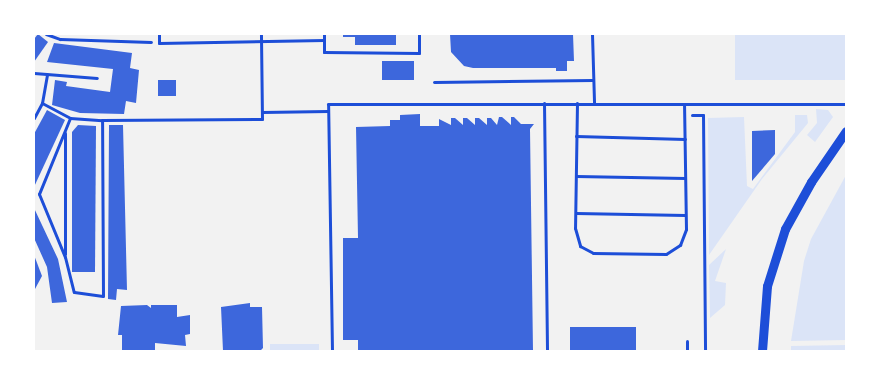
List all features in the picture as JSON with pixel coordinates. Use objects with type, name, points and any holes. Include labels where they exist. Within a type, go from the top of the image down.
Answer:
[{"type":"street","points":[[762,351],[767,286],[785,229],[811,182],[846,131]]},
{"type":"lane","points":[[159,34],[159,43],[324,40]]},
{"type":"lane","points":[[42,103],[70,118],[102,120],[262,119],[261,34]]},
{"type":"lane","points":[[324,34],[324,52],[419,53],[418,34]]},
{"type":"lane","points":[[592,34],[594,103]]},
{"type":"lane","points":[[34,73],[97,78]]},
{"type":"lane","points":[[34,118],[42,103],[47,74]]},
{"type":"lane","points":[[434,82],[593,80]]},
{"type":"lane","points":[[544,103],[547,351]]},
{"type":"lane","points":[[576,103],[577,239],[580,246],[593,253],[674,251],[684,237],[686,215],[684,104]]},
{"type":"lane","points":[[332,351],[328,104],[846,104]]},
{"type":"lane","points":[[262,112],[328,111]]},
{"type":"lane","points":[[70,118],[39,194],[65,258],[74,292],[103,296],[102,120]]},
{"type":"lane","points":[[65,130],[65,258]]},
{"type":"lane","points":[[576,136],[685,139]]},
{"type":"lane","points":[[576,176],[685,178]]},
{"type":"lane","points":[[576,213],[686,215]]},
{"type":"lane","points":[[687,341],[687,351]]},
{"type":"path","points":[[46,34],[60,39],[159,43]]},
{"type":"shaded area","points":[[735,34],[846,34],[846,80],[735,80]]},
{"type":"shaded area","points":[[816,109],[828,110],[833,117],[815,142],[807,135],[817,123]]},
{"type":"shaded area","points":[[795,115],[807,115],[808,123],[762,179],[709,255],[708,118],[744,117],[747,186],[753,189],[795,132]]},
{"type":"shaded area","points":[[846,175],[846,340],[791,341],[804,261],[811,239]]},
{"type":"shaded area","points":[[726,249],[715,281],[726,283],[725,305],[710,318],[709,265]]},
{"type":"shaded area","points":[[270,344],[319,344],[319,351],[270,351]]},
{"type":"shaded area","points":[[846,345],[846,351],[791,351],[791,346]]},
{"type":"building","points":[[38,34],[48,42],[34,62],[34,39]]},
{"type":"building","points":[[343,34],[396,34],[396,45],[355,45],[355,37],[343,37]]},
{"type":"building","points":[[450,34],[573,34],[574,61],[567,61],[567,71],[556,71],[556,68],[473,68],[464,66],[451,52]]},
{"type":"building","points":[[54,43],[132,53],[130,68],[139,70],[136,103],[126,101],[124,114],[80,113],[52,105],[55,80],[67,82],[66,86],[110,92],[113,69],[47,62]]},
{"type":"building","points":[[382,61],[414,61],[414,80],[382,80]]},
{"type":"building","points":[[158,80],[176,80],[176,96],[158,96]]},
{"type":"building","points":[[47,110],[65,120],[34,187],[34,134]]},
{"type":"building","points":[[420,114],[420,126],[439,126],[439,119],[451,125],[451,118],[455,118],[463,125],[463,118],[467,118],[475,125],[475,118],[479,118],[487,125],[487,118],[491,118],[497,125],[499,117],[502,117],[511,125],[511,117],[514,117],[521,124],[534,124],[530,129],[533,351],[358,351],[358,340],[343,340],[343,238],[358,238],[356,127],[390,126],[390,120],[400,120],[400,115]]},
{"type":"building","points":[[78,125],[96,126],[95,272],[72,272],[72,132]]},
{"type":"building","points":[[109,125],[123,125],[127,290],[117,289],[116,300],[108,299]]},
{"type":"building","points":[[775,130],[775,154],[752,181],[752,131]]},
{"type":"building","points":[[34,208],[58,259],[67,302],[52,303],[47,267],[34,238]]},
{"type":"building","points":[[34,255],[42,276],[35,289],[34,289]]},
{"type":"building","points":[[250,303],[250,307],[262,307],[263,348],[260,351],[223,351],[221,307]]},
{"type":"building","points":[[147,305],[151,308],[151,305],[177,305],[177,317],[190,315],[190,334],[185,335],[186,346],[155,343],[155,351],[122,351],[122,335],[118,335],[121,306]]},
{"type":"building","points":[[570,327],[636,327],[636,351],[570,351]]}]
